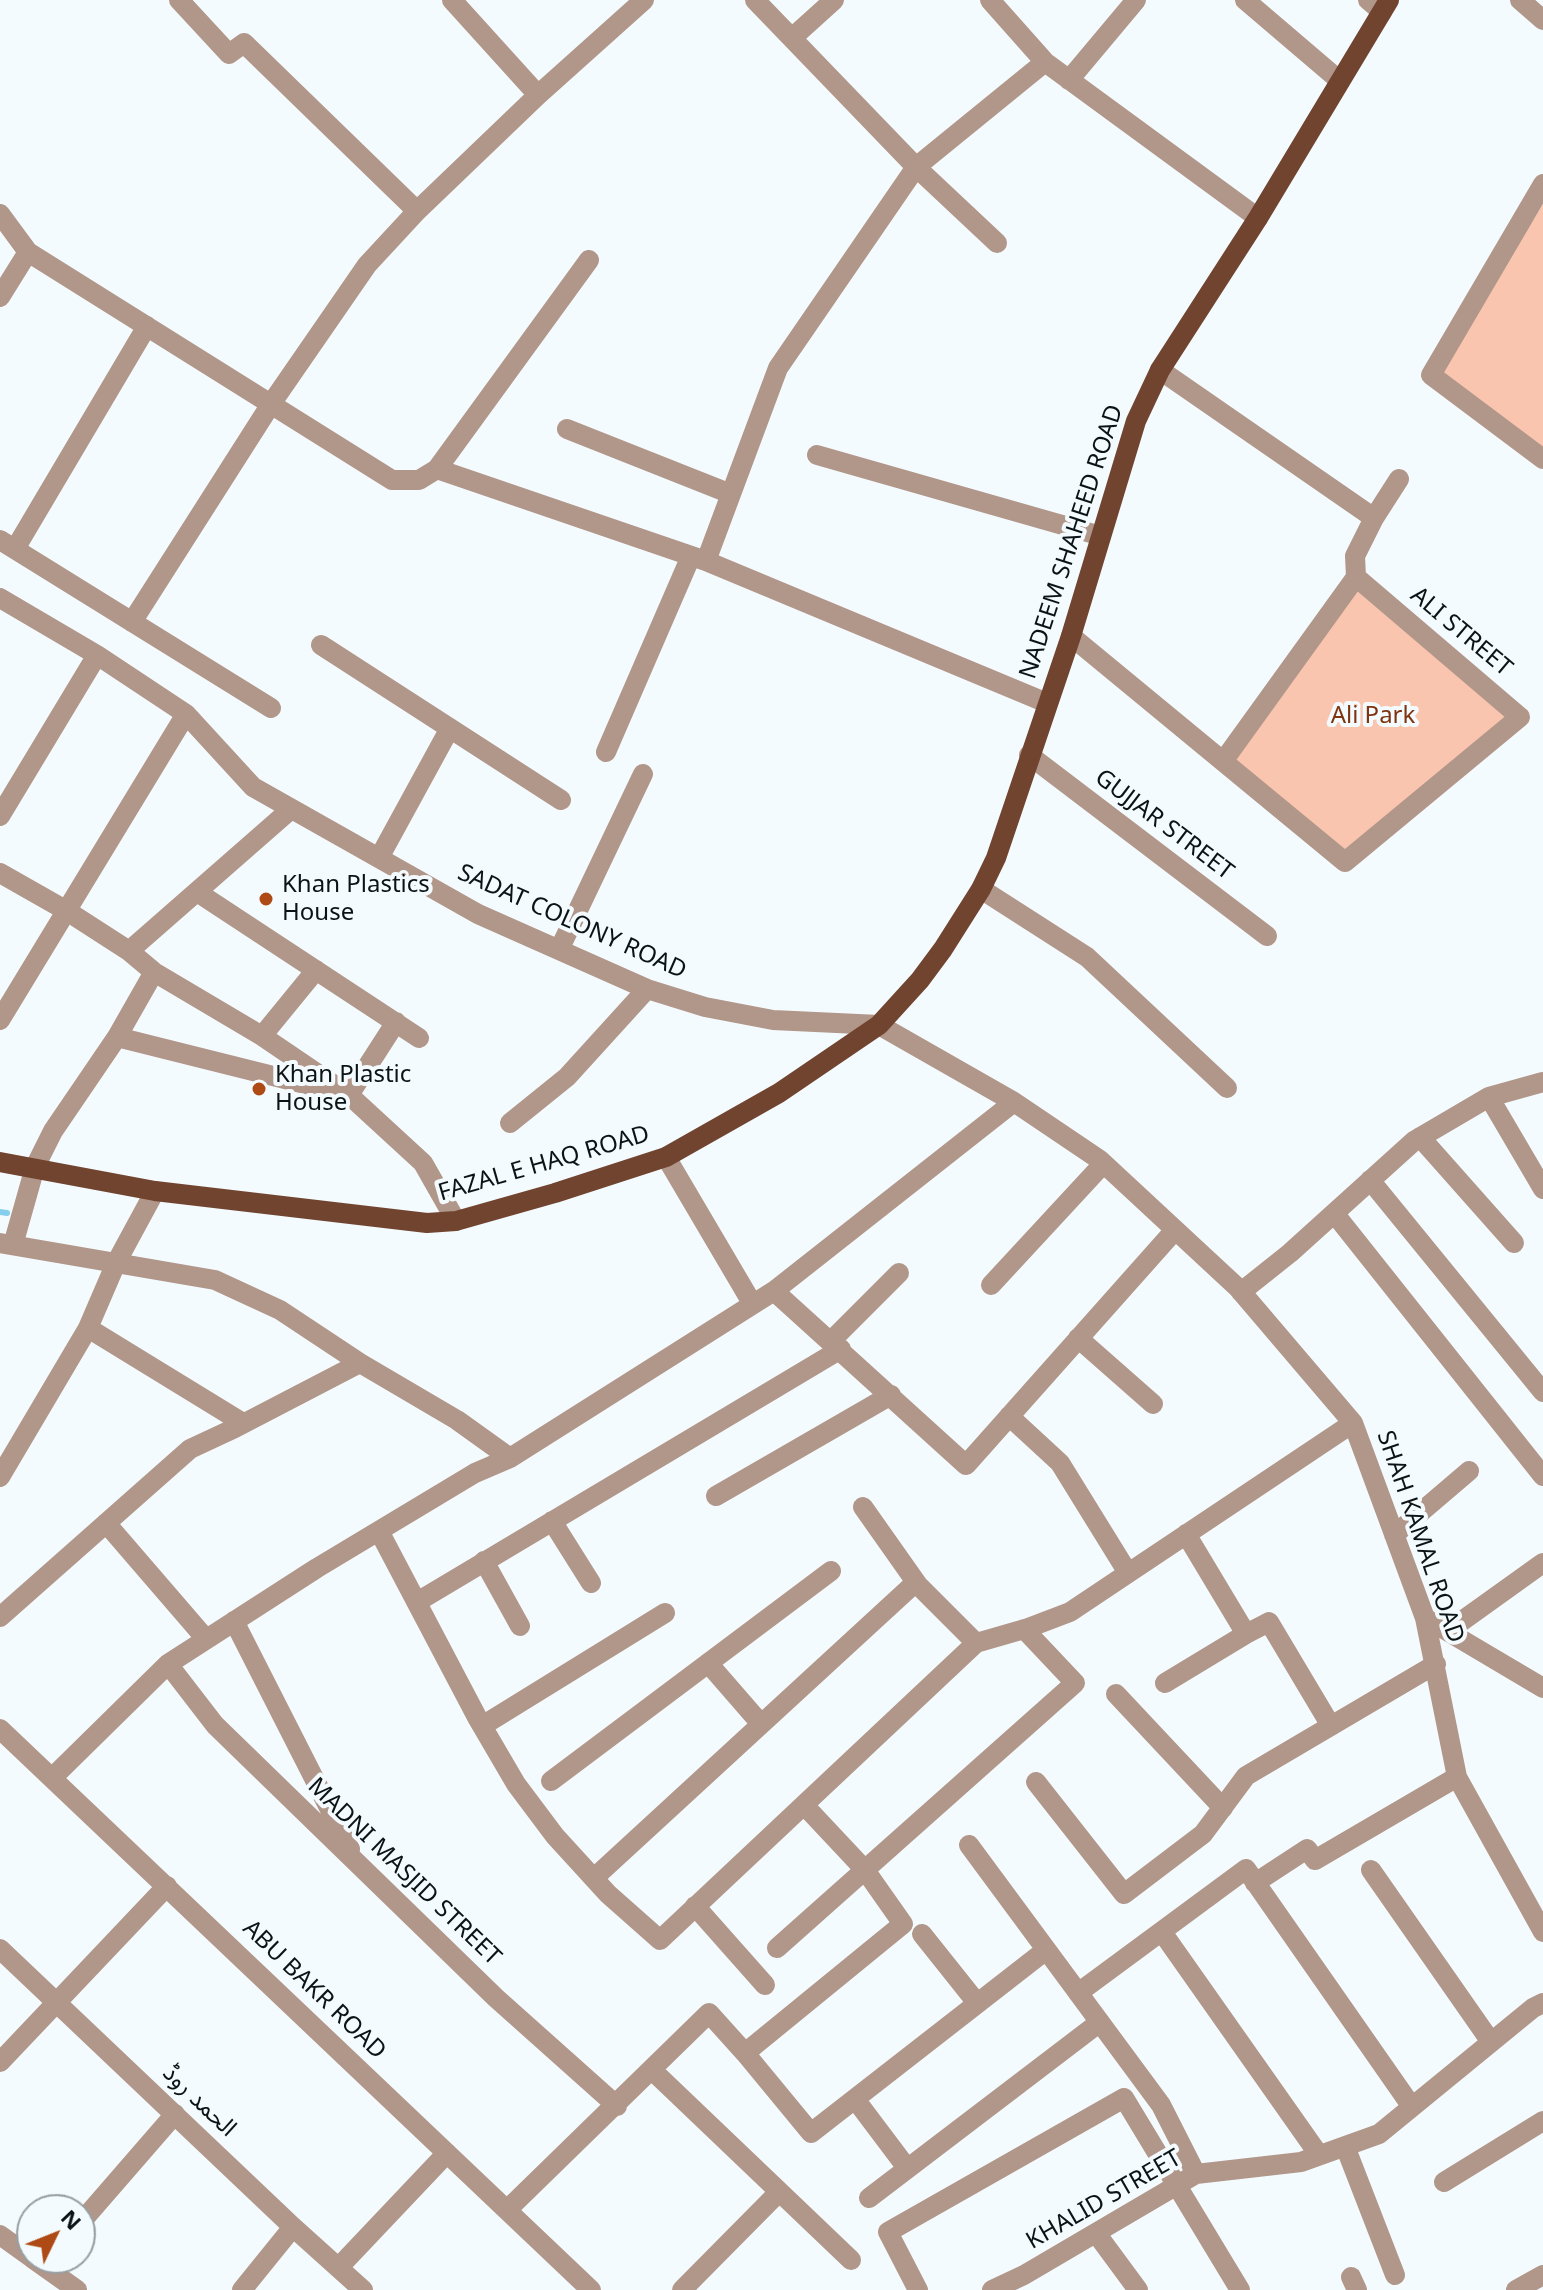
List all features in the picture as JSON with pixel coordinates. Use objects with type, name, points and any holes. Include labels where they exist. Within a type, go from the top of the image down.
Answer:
[{"type":"main road","name":"NADEEM SHAHEED ROAD","points":[[879,1025],[920,980],[981,889],[996,858],[1071,636],[1136,421],[1160,370],[1258,218],[1340,81],[1379,4]]},
{"type":"main road","name":"FAZAL E HAQ ROAD","points":[[0,1162],[155,1191],[427,1223],[456,1221],[666,1157],[779,1093],[879,1025]]},
{"type":"street","points":[[179,0],[229,54],[244,43],[417,211]]},
{"type":"street","points":[[452,0],[538,95]]},
{"type":"street","points":[[132,622],[271,404],[367,265],[417,211],[538,95],[644,0]]},
{"type":"street","points":[[755,0],[916,167],[997,243]]},
{"type":"street","points":[[792,38],[834,0]]},
{"type":"street","points":[[990,0],[1045,62],[1258,218]]},
{"type":"street","points":[[1069,80],[1136,0]]},
{"type":"street","points":[[1245,0],[1340,81]]},
{"type":"street","points":[[1520,0],[1543,20]]},
{"type":"street","points":[[606,752],[731,494],[778,368],[916,167],[1045,62]]},
{"type":"street","points":[[1543,184],[1431,375],[1543,459]]},
{"type":"street","points":[[0,214],[28,252],[392,480],[419,480],[437,469],[589,260]]},
{"type":"street","points":[[0,297],[28,252]]},
{"type":"street","points":[[147,326],[7,545],[271,708]]},
{"type":"street","points":[[1160,370],[1374,518]]},
{"type":"street","points":[[567,429],[731,494]]},
{"type":"street","points":[[817,455],[1101,536]]},
{"type":"street","points":[[437,469],[699,559],[1047,703]]},
{"type":"street","points":[[1224,760],[1356,577],[1355,556],[1399,479]]},
{"type":"street","name":"ALI STREET","points":[[1071,636],[1345,862],[1520,717],[1356,577]]},
{"type":"street","name":"SADAT COLONY ROAD","points":[[0,598],[97,655],[186,714],[253,787],[478,914],[647,989],[705,1007],[773,1020],[879,1025]]},
{"type":"street","points":[[321,645],[561,800]]},
{"type":"street","points":[[0,816],[97,655]]},
{"type":"street","points":[[0,1020],[186,714]]},
{"type":"street","points":[[379,858],[450,728]]},
{"type":"street","name":"GUJJAR STREET","points":[[1029,755],[1267,936]]},
{"type":"street","points":[[559,950],[643,774]]},
{"type":"street","points":[[129,951],[290,810]]},
{"type":"street","points":[[0,873],[67,911],[129,951],[154,972],[262,1036],[349,1095],[423,1163],[456,1221]]},
{"type":"street","points":[[981,889],[1087,957],[1227,1088]]},
{"type":"street","points":[[197,892],[419,1038]]},
{"type":"street","points":[[262,1036],[316,970]]},
{"type":"street","points":[[154,972],[117,1037],[53,1131],[35,1167],[6,1244],[215,1280],[280,1310],[360,1363],[457,1420],[510,1458]]},
{"type":"street","points":[[510,1123],[567,1077],[647,989]]},
{"type":"street","points":[[349,1095],[396,1022]]},
{"type":"street","name":"SHAH KAMAL ROAD","points":[[879,1025],[1014,1102],[1103,1164],[1241,1292],[1353,1423],[1425,1618],[1457,1777],[1542,1930]]},
{"type":"street","points":[[117,1037],[349,1095]]},
{"type":"street","points":[[1241,1292],[1420,1137],[1489,1097],[1543,1082]]},
{"type":"street","points":[[1489,1097],[1543,1189]]},
{"type":"street","points":[[52,1778],[168,1664],[475,1473],[510,1458],[774,1291],[1014,1102]]},
{"type":"street","points":[[1420,1137],[1514,1243]]},
{"type":"street","points":[[666,1157],[752,1303]]},
{"type":"street","points":[[991,1285],[1103,1164]]},
{"type":"street","points":[[1370,1180],[1543,1392]]},
{"type":"street","points":[[0,1477],[88,1328],[116,1263],[155,1191]]},
{"type":"street","points":[[1334,1213],[1543,1476]]},
{"type":"street","points":[[774,1291],[966,1465],[1175,1230]]},
{"type":"street","points":[[417,1602],[836,1345],[899,1273]]},
{"type":"street","points":[[88,1328],[243,1423]]},
{"type":"street","points":[[1078,1338],[1153,1404]]},
{"type":"street","points":[[0,1617],[190,1449],[360,1363]]},
{"type":"street","points":[[716,1496],[891,1395]]},
{"type":"street","points":[[1009,1416],[1060,1463],[1128,1573]]},
{"type":"street","points":[[379,1531],[516,1784],[555,1836],[660,1940],[976,1643],[1070,1612],[1353,1423]]},
{"type":"street","points":[[1394,1535],[1469,1471]]},
{"type":"street","points":[[863,1507],[916,1582],[976,1643]]},
{"type":"street","points":[[552,1521],[591,1583]]},
{"type":"street","points":[[106,1523],[206,1639]]},
{"type":"street","points":[[1186,1534],[1246,1634]]},
{"type":"street","points":[[484,1561],[520,1626]]},
{"type":"street","points":[[1448,1631],[1543,1563]]},
{"type":"street","points":[[551,1781],[831,1571]]},
{"type":"street","points":[[594,1878],[916,1582]]},
{"type":"street","points":[[482,1726],[665,1613]]},
{"type":"street","points":[[1425,1618],[1543,1688]]},
{"type":"street","points":[[234,1621],[358,1864]]},
{"type":"street","points":[[1165,1683],[1269,1622],[1331,1726]]},
{"type":"street","points":[[777,1948],[1075,1683],[1024,1629]]},
{"type":"street","points":[[708,1663],[761,1724]]},
{"type":"street","name":"MADNI MASJID STREET","points":[[168,1664],[215,1725],[496,1998],[617,2106]]},
{"type":"street","points":[[1036,1782],[1124,1894],[1203,1834],[1246,1776],[1436,1664]]},
{"type":"street","points":[[1116,1694],[1223,1808]]},
{"type":"street","name":"ABU BAKR ROAD","points":[[0,1729],[591,2290]]},
{"type":"street","points":[[1255,1883],[1307,1849],[1315,1860],[1457,1777]]},
{"type":"street","points":[[745,2053],[903,1924],[865,1870],[804,1805]]},
{"type":"street","points":[[969,1845],[1161,2105],[1196,2174]]},
{"type":"street","points":[[1078,1993],[1246,1869],[1412,2107]]},
{"type":"street","points":[[1371,1870],[1491,2042]]},
{"type":"street","points":[[0,2062],[167,1886]]},
{"type":"street","points":[[695,1906],[765,1985]]},
{"type":"street","points":[[1162,1932],[1319,2155]]},
{"type":"street","points":[[922,1934],[977,2003]]},
{"type":"street","name":"الحمد روڈ","points":[[0,1949],[363,2290]]},
{"type":"street","points":[[507,2210],[709,2013],[811,2133],[1046,1950]]},
{"type":"street","name":"KHALID STREET","points":[[992,2290],[1026,2283],[1096,2233],[1196,2174],[1301,2162],[1379,2134],[1543,2003]]},
{"type":"street","points":[[869,2198],[1100,2022]]},
{"type":"street","points":[[652,2070],[851,2260]]},
{"type":"street","points":[[918,2290],[888,2232],[1124,2098],[1240,2290]]},
{"type":"street","points":[[855,2099],[907,2168]]},
{"type":"street","points":[[96,2205],[175,2114]]},
{"type":"street","points":[[1444,2182],[1543,2121]]},
{"type":"street","points":[[1345,2146],[1395,2275]]},
{"type":"street","points":[[339,2267],[447,2153]]},
{"type":"street","points":[[682,2290],[779,2192]]},
{"type":"street","points":[[242,2290],[293,2227]]},
{"type":"street","points":[[1096,2233],[1138,2290]]},
{"type":"street","points":[[54,2274],[77,2290]]},
{"type":"street","points":[[1516,2290],[1543,2275]]},
{"type":"green space","points":[[1543,204],[1543,451],[1439,373]]},
{"type":"green space","name":"Ali Park","points":[[1356,577],[1520,717],[1345,862],[1224,760]]},
{"type":"waterway","points":[[0,1212],[7,1213]]},
{"type":"place","name":"Khan Plastics House","points":[[266,899]]},
{"type":"place","name":"Khan Plastic House","points":[[259,1089]]}]
